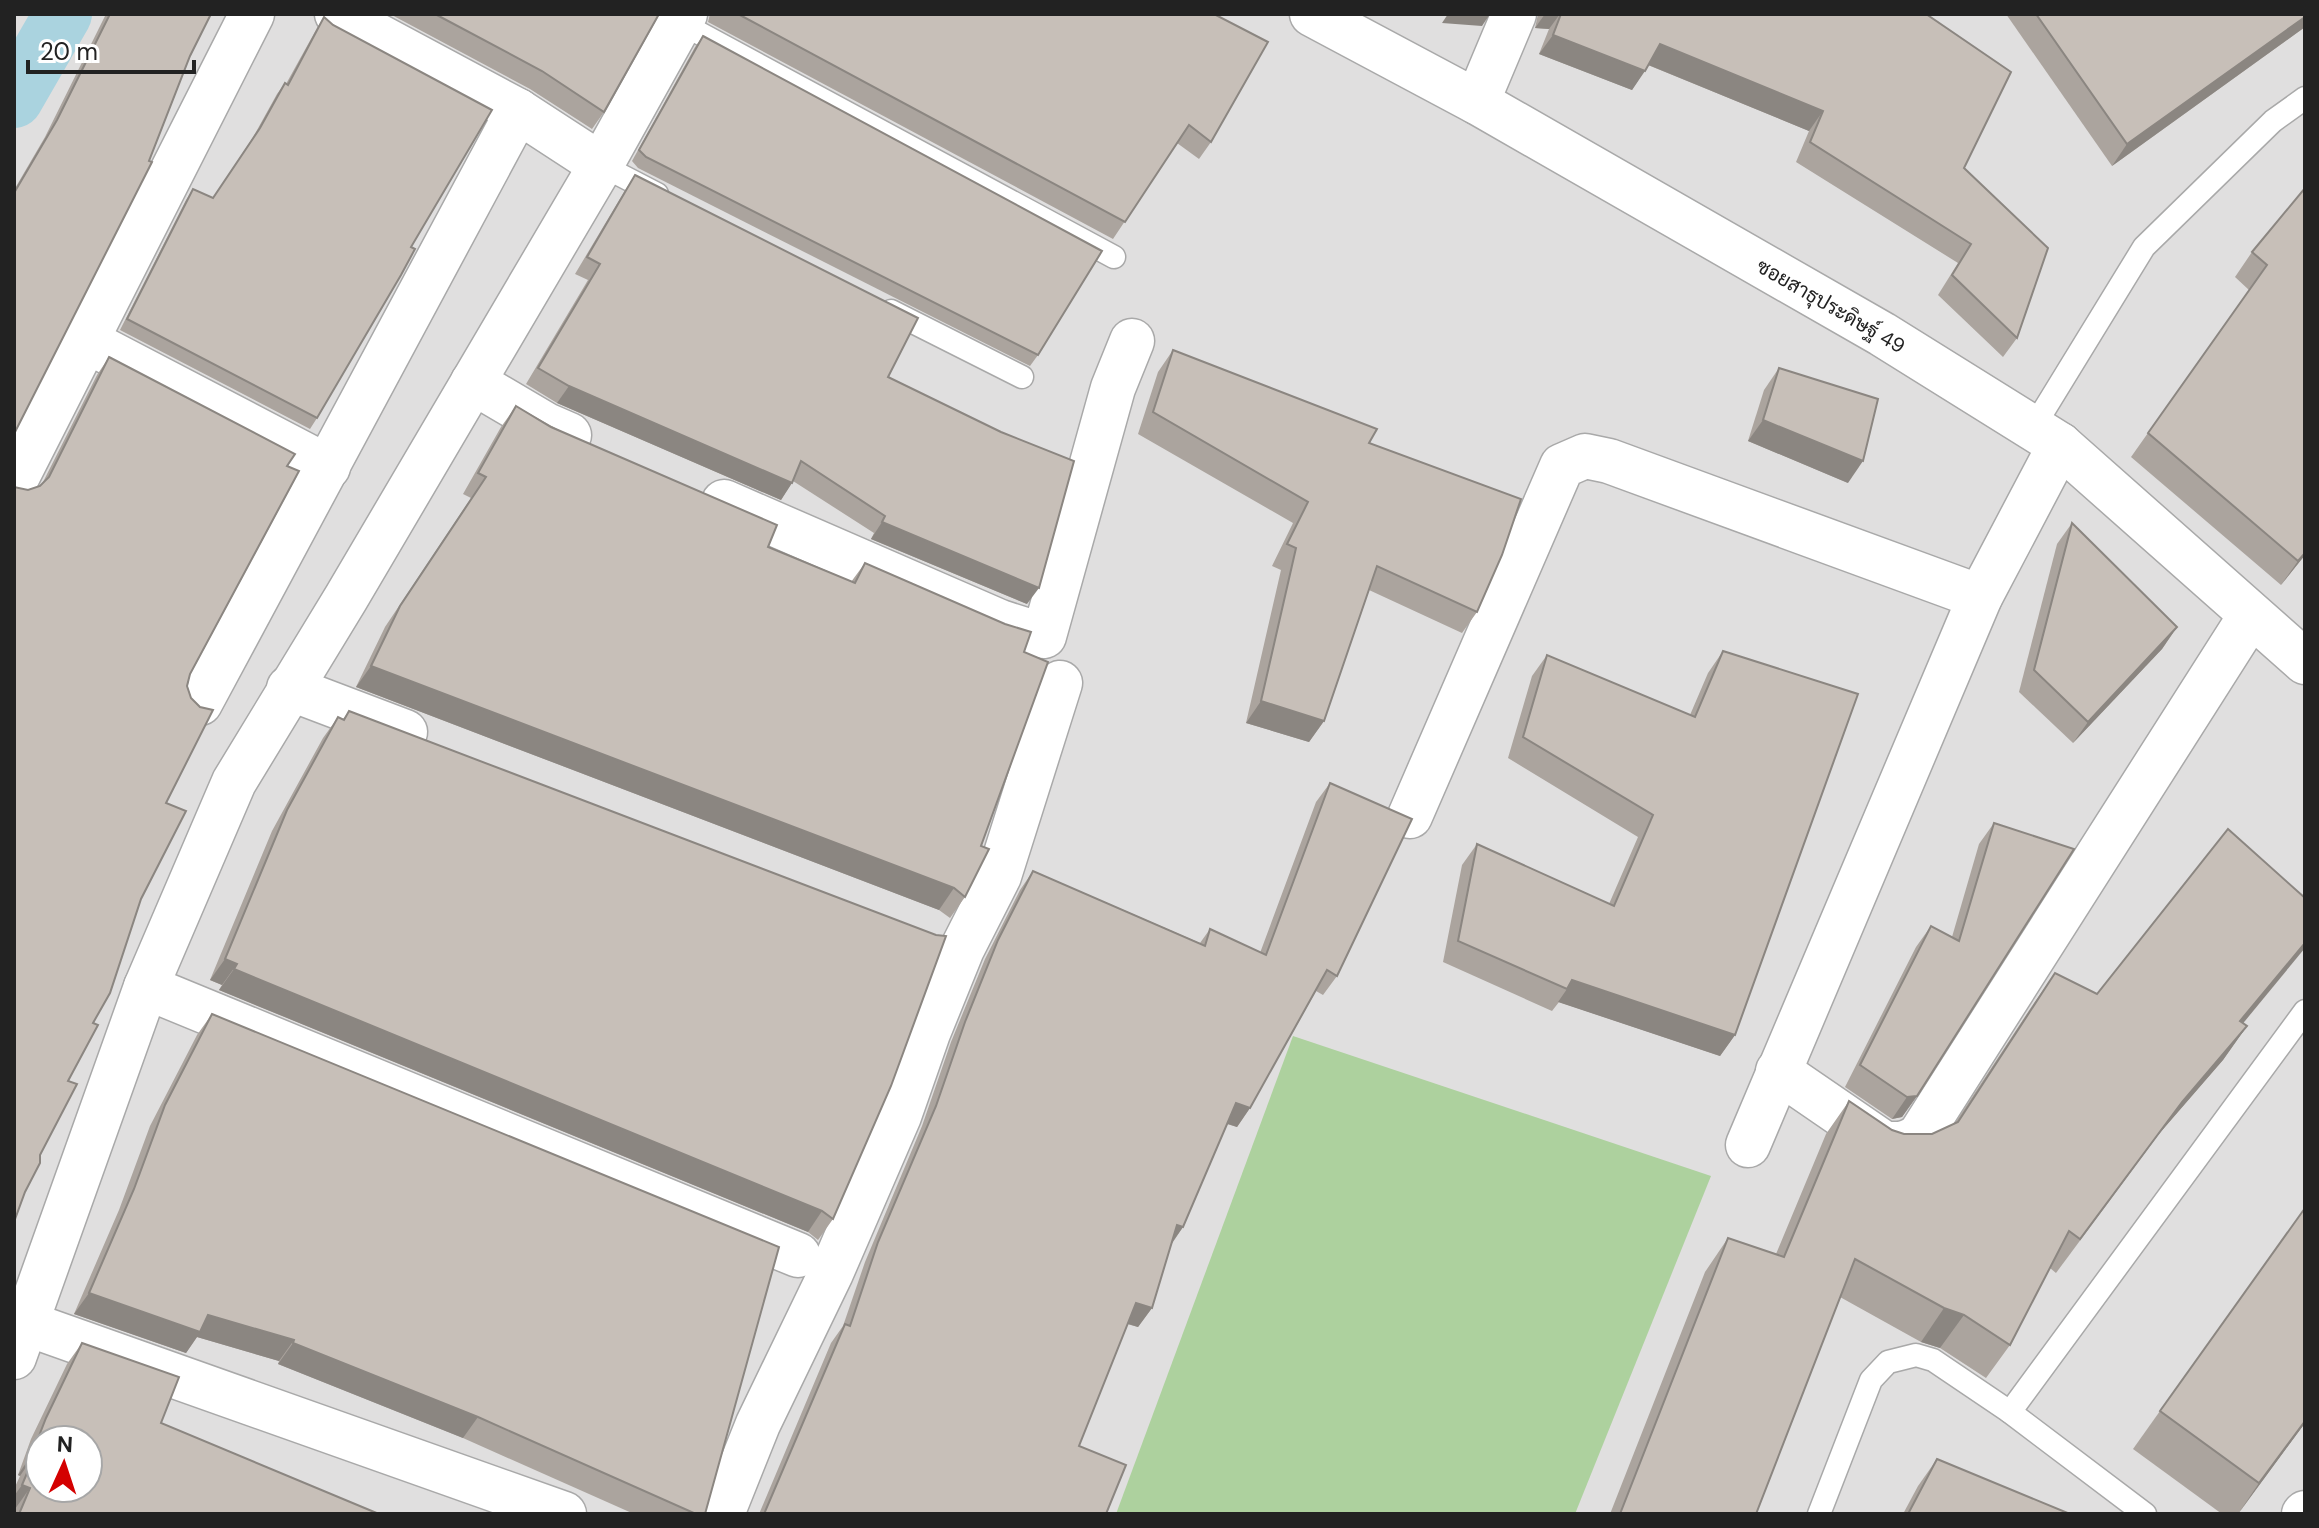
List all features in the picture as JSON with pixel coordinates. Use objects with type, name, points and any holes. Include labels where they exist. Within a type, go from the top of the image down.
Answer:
[{"type":"street","points":[[14,483],[252,14]]},
{"type":"street","points":[[337,14],[518,111],[601,165]]},
{"type":"street","name":"ซอยสาธุประดิษฐ์ 49","points":[[1312,14],[1477,102],[1882,334],[2047,437],[2305,662]]},
{"type":"street","points":[[1477,102],[1514,14]]},
{"type":"street","points":[[564,1514],[18,1333],[146,987],[234,782],[601,165],[676,17]]},
{"type":"street","points":[[200,703],[518,111]]},
{"type":"street","points":[[85,340],[328,467]]},
{"type":"street","points":[[692,488],[1000,622],[1044,636],[1113,388],[1132,341]]},
{"type":"street","points":[[473,382],[546,425],[604,450]]},
{"type":"street","points":[[1748,1145],[2047,437]]},
{"type":"street","points":[[1410,816],[1562,466],[1585,456],[1609,461],[1980,597]]},
{"type":"street","points":[[1778,1071],[1883,1143],[1900,1146],[1920,1135],[2251,615]]},
{"type":"street","points":[[722,1514],[758,1424],[831,1273],[899,1116],[962,949],[999,876],[1060,683]]},
{"type":"street","points":[[289,688],[438,745]]},
{"type":"street","points":[[146,987],[798,1255]]},
{"type":"lane","points":[[676,17],[1114,257]]},
{"type":"lane","points":[[2047,437],[2144,247],[2273,121],[2305,98]]},
{"type":"lane","points":[[601,165],[671,201]]},
{"type":"lane","points":[[868,300],[1022,377]]},
{"type":"lane","points":[[2010,1412],[2305,1011]]},
{"type":"lane","points":[[1819,1514],[1871,1380],[1888,1362],[1906,1356],[1933,1360],[2010,1412],[2145,1514]]},
{"type":"shaded area","points":[[14,14],[2305,14],[2305,1514],[14,1514]]},
{"type":"green space","points":[[1293,1036],[1711,1176],[1575,1514],[1116,1514]]},
{"type":"building","points":[[110,14],[211,14],[190,56],[149,161],[152,162],[14,434],[14,193],[57,120]]},
{"type":"building","points":[[435,14],[659,14],[604,112],[542,71]]},
{"type":"building","points":[[738,14],[1214,14],[1268,42],[1211,142],[1189,125],[1125,222]]},
{"type":"building","points":[[1561,14],[1926,14],[2011,72],[1964,168],[2048,248],[2017,338],[1952,275],[1971,244],[1810,142],[1823,111],[1660,44],[1645,71],[1553,35]]},
{"type":"building","points":[[2036,14],[2305,14],[2305,17],[2127,144]]},
{"type":"building","points":[[324,17],[333,25],[492,110],[411,247],[415,249],[401,275],[317,418],[127,319],[193,189],[213,198],[260,128],[285,83],[288,85]]},
{"type":"building","points":[[703,36],[1102,251],[1038,355],[646,157],[639,150]]},
{"type":"building","points":[[635,175],[918,318],[888,377],[1001,432],[1074,461],[1039,588],[882,522],[885,516],[801,461],[792,483],[569,386],[538,368],[600,264],[587,257]]},
{"type":"building","points":[[2305,188],[2305,553],[2298,561],[2148,433],[2267,265],[2252,252]]},
{"type":"building","points":[[1173,350],[1377,429],[1369,443],[1521,499],[1502,555],[1477,612],[1377,566],[1324,721],[1261,701],[1296,548],[1287,544],[1308,502],[1153,412]]},
{"type":"building","points":[[109,357],[295,454],[287,466],[299,471],[190,674],[187,686],[191,698],[200,707],[213,710],[166,803],[186,811],[141,899],[110,993],[93,1023],[98,1025],[68,1081],[77,1084],[40,1155],[40,1163],[14,1222],[14,487],[28,490],[40,486],[49,477]]},
{"type":"building","points":[[1779,368],[1878,399],[1863,461],[1763,420]]},
{"type":"building","points":[[516,406],[551,427],[777,525],[768,547],[855,583],[865,563],[1005,624],[1031,632],[1024,652],[1048,662],[981,846],[989,849],[965,897],[954,888],[371,666],[400,606],[486,477],[478,473]]},
{"type":"building","points":[[2072,523],[2177,627],[2088,722],[2034,670]]},
{"type":"building","points":[[1723,651],[1858,694],[1735,1035],[1572,980],[1567,989],[1458,941],[1477,844],[1614,906],[1653,815],[1523,737],[1547,655],[1695,717]]},
{"type":"building","points":[[349,711],[936,935],[946,936],[891,1086],[833,1219],[822,1211],[234,969],[237,964],[225,959],[287,810],[338,717],[344,720]]},
{"type":"building","points":[[1330,783],[1412,819],[1337,976],[1327,970],[1250,1108],[1236,1103],[1183,1227],[1177,1225],[1152,1308],[1136,1303],[1079,1446],[1126,1465],[1106,1514],[764,1514],[845,1324],[850,1326],[878,1242],[936,1106],[965,1022],[998,940],[1033,871],[1205,946],[1210,929],[1266,955]]},
{"type":"building","points":[[1994,823],[2074,849],[1917,1096],[1907,1097],[1860,1065],[1931,926],[1959,941]]},
{"type":"building","points":[[2228,829],[2305,898],[2305,943],[2240,1021],[2247,1026],[2182,1102],[2080,1239],[2069,1231],[2010,1345],[1964,1315],[1944,1308],[1855,1259],[1756,1514],[1620,1514],[1728,1238],[1784,1257],[1849,1101],[1892,1130],[1904,1134],[1932,1134],[1958,1122],[2055,973],[2097,994]]},
{"type":"building","points":[[212,1014],[779,1247],[705,1514],[696,1514],[478,1417],[293,1343],[294,1340],[208,1315],[200,1332],[89,1293],[134,1189],[165,1105]]},
{"type":"building","points":[[2305,1208],[2305,1421],[2259,1483],[2160,1411]]},
{"type":"building","points":[[82,1343],[179,1377],[161,1423],[379,1514],[19,1514],[24,1502],[104,1504],[104,1424],[44,1424]]},
{"type":"building","points":[[1937,1459],[2070,1514],[1908,1514]]},
{"type":"waterway","points":[[14,99],[63,14]]}]
